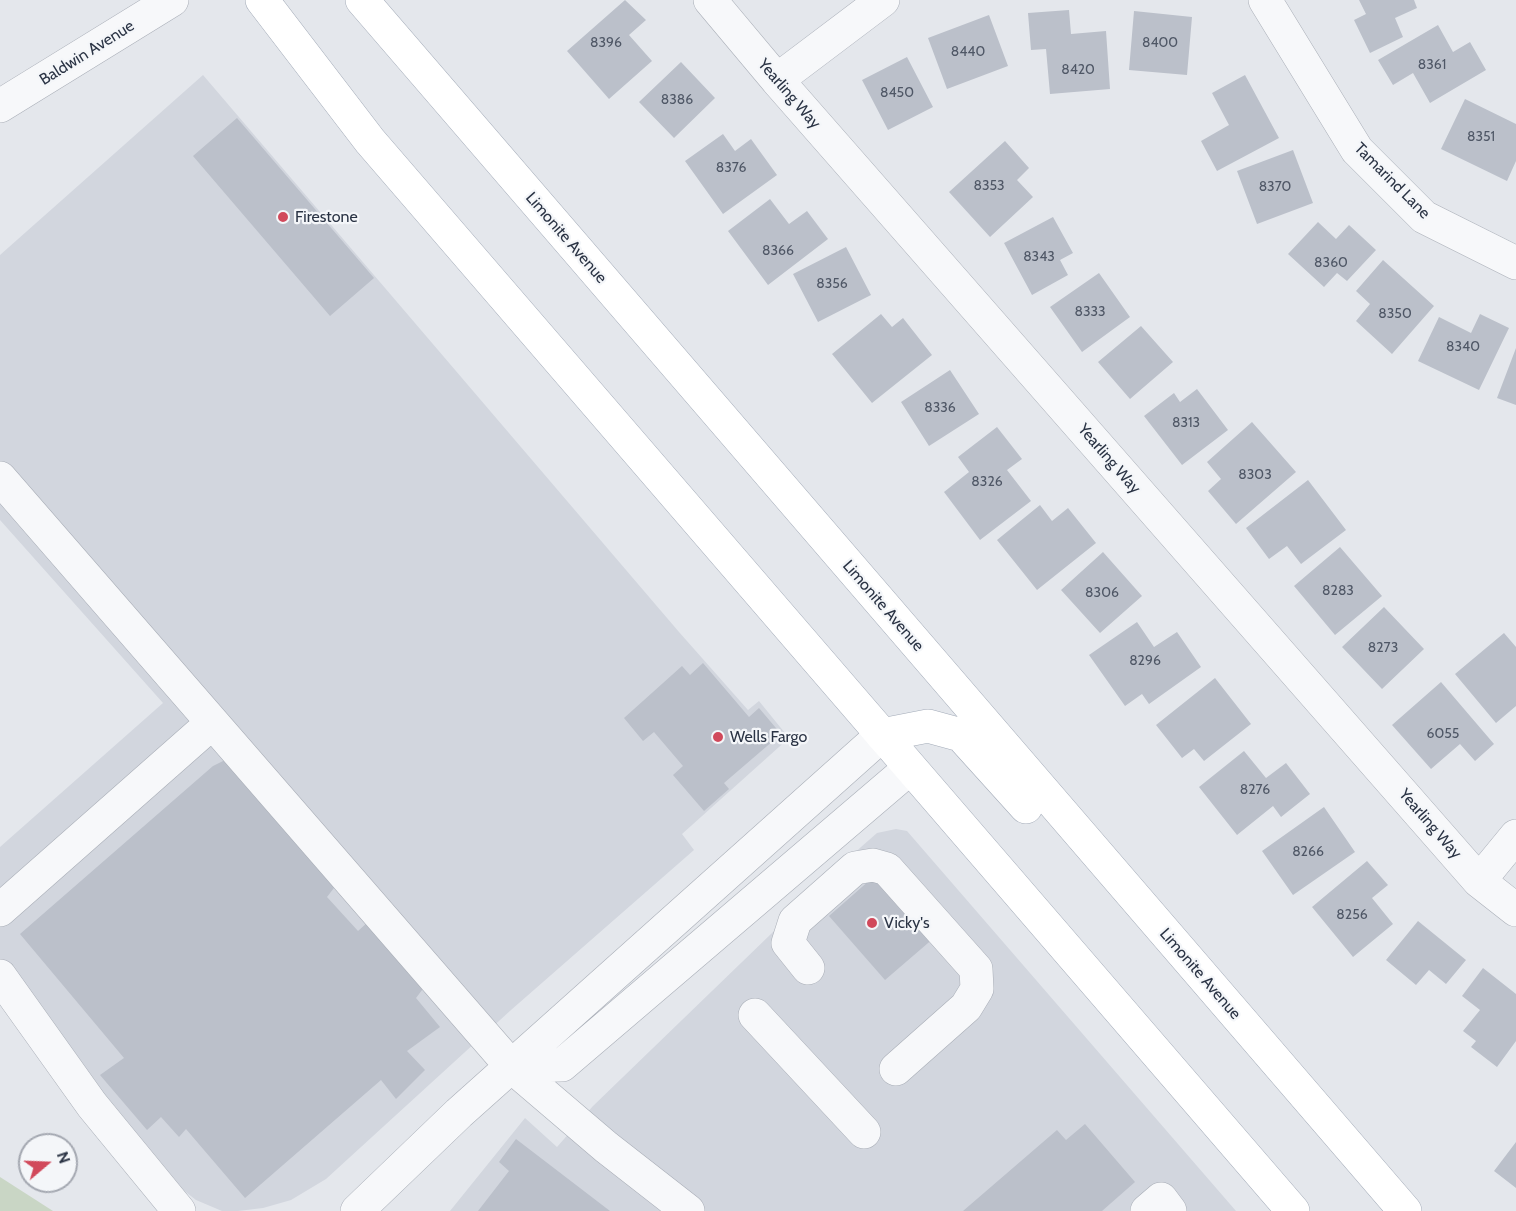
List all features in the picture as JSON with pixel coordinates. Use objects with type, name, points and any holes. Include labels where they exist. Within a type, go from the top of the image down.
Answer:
[{"type":"main road","points":[[262,0],[370,141],[1293,1211]]},
{"type":"main road","name":"Limonite Avenue","points":[[362,0],[1405,1211]]},
{"type":"main road","points":[[882,735],[928,726],[961,735],[1181,985],[1227,1006]]},
{"type":"street","name":"Baldwin Avenue","points":[[0,106],[172,0]]},
{"type":"street","name":"Yearling Way","points":[[710,0],[777,80],[1479,881],[1516,910]]},
{"type":"street","points":[[777,80],[883,0]]},
{"type":"street","name":"Tamarind Lane","points":[[1265,0],[1357,150],[1424,217],[1516,263]]},
{"type":"street","points":[[0,478],[512,1066],[606,1147],[688,1211]]},
{"type":"street","points":[[0,910],[212,723]]},
{"type":"street","points":[[372,1207],[403,1164],[882,735]]},
{"type":"street","points":[[512,1066],[562,1065],[910,768]]},
{"type":"street","points":[[1479,881],[1516,836]]},
{"type":"street","points":[[807,969],[789,943],[795,921],[855,868],[873,865],[887,869],[976,969],[977,989],[966,1007],[896,1069]]},
{"type":"street","points":[[0,976],[92,1105],[179,1211]]},
{"type":"street","points":[[755,1015],[864,1132]]},
{"type":"street","points":[[1147,1211],[1161,1200],[1170,1211]]},
{"type":"shaded area","points":[[203,75],[679,632],[748,710],[759,701],[789,738],[682,834],[694,850],[511,1010],[326,1179],[291,1200],[263,1208],[238,1211],[222,1211],[196,1200],[155,1168],[0,960],[0,847],[163,703],[0,520],[0,255]]},
{"type":"shaded area","points":[[896,829],[907,831],[1236,1211],[450,1211],[525,1118],[557,1147],[593,1106],[861,847],[877,833]]},
{"type":"green space","points":[[0,1177],[18,1189],[18,1193],[25,1193],[53,1211],[0,1211]]},
{"type":"building","points":[[625,0],[646,20],[629,35],[652,61],[609,99],[567,51]]},
{"type":"building","points":[[1359,0],[1414,0],[1417,8],[1395,18],[1403,37],[1370,53],[1354,20],[1366,14]]},
{"type":"building","points":[[1069,10],[1071,34],[1106,31],[1110,89],[1050,94],[1046,49],[1031,50],[1028,13]]},
{"type":"building","points":[[1134,11],[1192,17],[1187,75],[1129,70]]},
{"type":"building","points":[[989,15],[1008,66],[947,89],[928,38]]},
{"type":"building","points":[[1438,25],[1453,52],[1470,42],[1486,70],[1430,103],[1413,73],[1393,85],[1378,60]]},
{"type":"building","points":[[907,57],[933,107],[888,130],[862,80]]},
{"type":"building","points":[[681,62],[715,98],[674,138],[639,102]]},
{"type":"building","points":[[1245,75],[1279,138],[1217,171],[1201,141],[1229,125],[1212,93]]},
{"type":"building","points":[[1465,99],[1516,124],[1516,161],[1507,181],[1441,149]]},
{"type":"building","name":"Firestone","points":[[237,118],[374,278],[330,316],[193,156]]},
{"type":"building","points":[[723,134],[735,151],[751,139],[777,175],[723,214],[685,161]]},
{"type":"building","points":[[1005,141],[1029,168],[1017,180],[1033,197],[990,237],[949,192]]},
{"type":"building","points":[[1293,150],[1313,203],[1257,224],[1237,171]]},
{"type":"building","points":[[770,199],[789,224],[807,211],[828,239],[768,285],[728,231]]},
{"type":"building","points":[[1053,217],[1073,253],[1060,260],[1068,275],[1032,295],[1004,243]]},
{"type":"building","points":[[1318,222],[1336,239],[1349,225],[1376,250],[1347,281],[1337,273],[1324,287],[1288,254]]},
{"type":"building","points":[[846,247],[871,295],[818,322],[793,274]]},
{"type":"building","points":[[1383,260],[1434,306],[1392,354],[1356,321],[1370,304],[1356,291]]},
{"type":"building","points":[[1099,273],[1130,317],[1082,352],[1050,307]]},
{"type":"building","points":[[881,314],[892,327],[903,318],[932,355],[872,403],[832,354]]},
{"type":"building","points":[[1480,314],[1509,328],[1479,390],[1418,361],[1439,317],[1471,333]]},
{"type":"building","points":[[1141,326],[1173,362],[1130,399],[1098,362]]},
{"type":"building","points":[[1516,348],[1516,405],[1497,398]]},
{"type":"building","points":[[950,370],[979,414],[929,446],[901,402]]},
{"type":"building","points":[[1197,389],[1228,430],[1182,465],[1144,416],[1174,393],[1180,402]]},
{"type":"building","points":[[1252,422],[1296,472],[1236,524],[1208,491],[1221,479],[1207,462]]},
{"type":"building","points":[[997,427],[1022,459],[1007,470],[1031,501],[980,540],[944,492],[969,472],[958,457]]},
{"type":"building","points":[[1308,480],[1346,530],[1301,564],[1287,546],[1269,559],[1246,528]]},
{"type":"building","points":[[1040,505],[1052,521],[1068,508],[1096,543],[1037,590],[997,540]]},
{"type":"building","points":[[1340,547],[1382,596],[1335,635],[1294,586]]},
{"type":"building","points":[[1103,552],[1142,596],[1100,633],[1061,590]]},
{"type":"building","points":[[1384,607],[1424,649],[1382,689],[1342,647]]},
{"type":"building","points":[[1137,622],[1154,647],[1177,632],[1201,667],[1149,704],[1142,694],[1125,706],[1089,655]]},
{"type":"building","points":[[1504,633],[1516,647],[1516,706],[1496,723],[1455,674]]},
{"type":"building","name":"Wells Fargo","points":[[703,663],[749,717],[759,708],[781,734],[724,783],[729,789],[704,811],[673,775],[683,766],[654,732],[643,741],[624,718],[682,666],[690,675]]},
{"type":"building","points":[[1215,678],[1251,724],[1204,761],[1194,749],[1182,758],[1156,725]]},
{"type":"building","points":[[1441,682],[1494,744],[1475,761],[1460,744],[1431,769],[1392,725]]},
{"type":"building","points":[[1244,751],[1266,778],[1286,763],[1310,794],[1281,817],[1273,806],[1237,835],[1199,787]]},
{"type":"building","points":[[225,760],[337,884],[327,897],[358,931],[368,922],[425,986],[416,998],[440,1027],[407,1051],[425,1070],[396,1099],[381,1080],[245,1198],[186,1129],[179,1137],[161,1117],[147,1130],[100,1075],[124,1058],[20,934],[213,766]]},
{"type":"building","points":[[1324,807],[1355,852],[1293,895],[1262,851]]},
{"type":"building","points":[[1367,861],[1388,885],[1372,898],[1393,924],[1353,957],[1312,907]]},
{"type":"building","points":[[879,872],[935,937],[885,980],[829,916]]},
{"type":"building","points":[[1418,921],[1466,960],[1446,984],[1429,970],[1416,985],[1386,960]]},
{"type":"building","points":[[1483,968],[1516,994],[1516,1041],[1497,1067],[1471,1047],[1476,1041],[1463,1031],[1480,1010],[1462,996]]},
{"type":"building","points":[[1085,1124],[1135,1182],[1102,1211],[963,1211],[1057,1130],[1066,1140]]},
{"type":"building","points":[[516,1139],[610,1211],[478,1211],[509,1171],[499,1162]]},
{"type":"building","points":[[1516,1142],[1516,1188],[1494,1171]]},
{"type":"place","name":"Firestone","points":[[283,217]]},
{"type":"place","name":"Wells Fargo","points":[[718,737]]},
{"type":"place","name":"Vicky's","points":[[872,923]]}]
